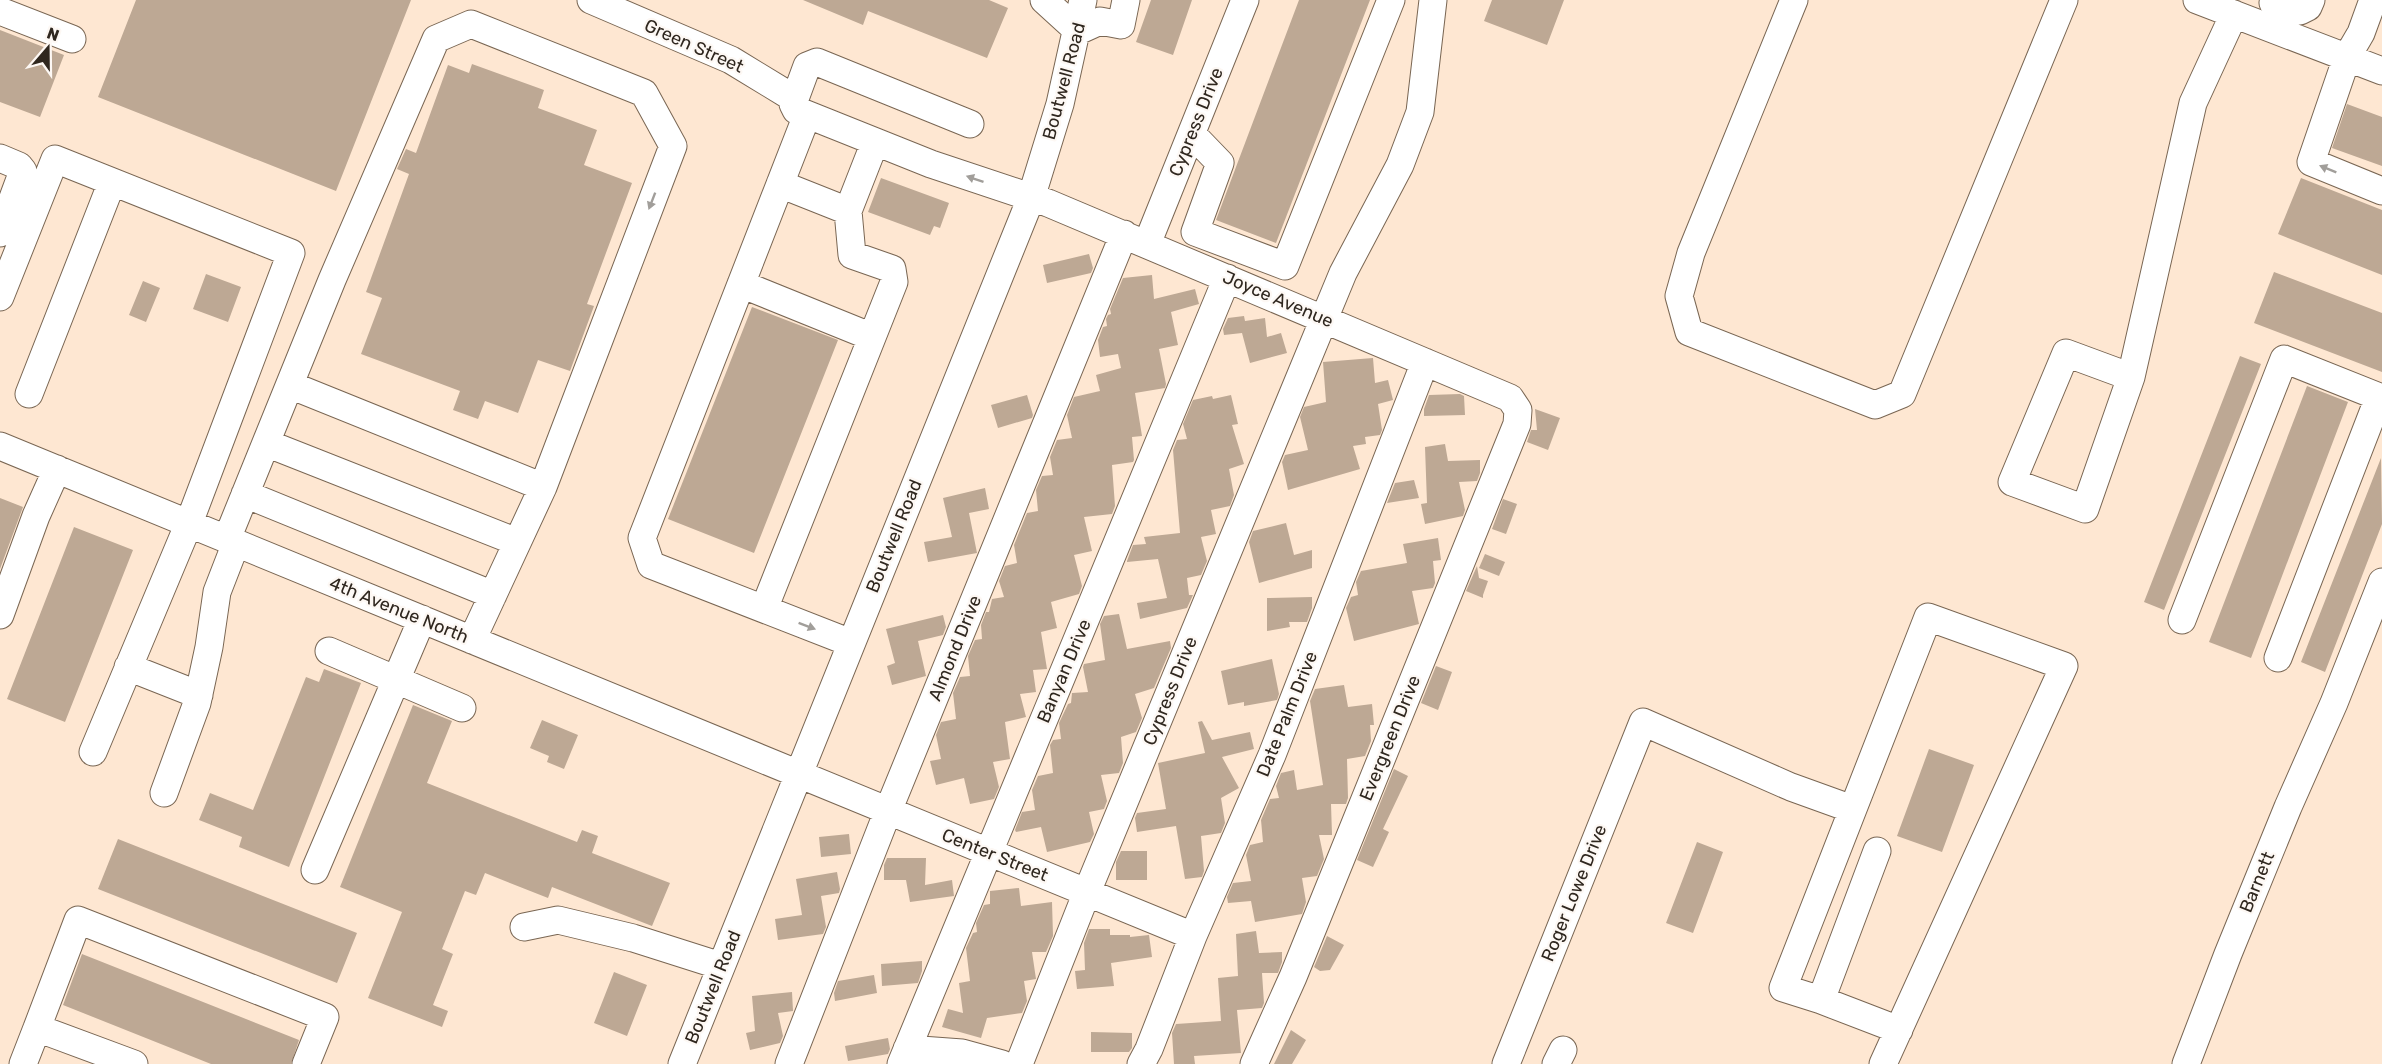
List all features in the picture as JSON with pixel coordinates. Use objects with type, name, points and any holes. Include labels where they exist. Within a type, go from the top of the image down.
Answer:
[{"type":"street","name":"Green Street","points":[[591,0],[731,60],[801,107],[875,142]]},
{"type":"street","points":[[1044,0],[1078,31],[1100,21],[1121,25],[1126,0]]},
{"type":"street","name":"Boutwell Road","points":[[682,1064],[1031,198],[1060,104],[1078,31],[1083,0]]},
{"type":"street","name":"Cypress Drive","points":[[1136,239],[1192,134],[1245,0]]},
{"type":"street","points":[[1192,134],[1220,163],[1195,232],[1285,266],[1391,0]]},
{"type":"street","name":"Cypress Drive","points":[[1019,1064],[1087,892],[1343,273],[1400,165],[1420,111],[1433,0]]},
{"type":"street","points":[[1794,0],[1691,253],[1679,296],[1689,332],[1875,405],[1902,394],[2064,0]]},
{"type":"street","points":[[2197,0],[2234,14],[2271,10],[2300,11],[2308,7],[2311,0]]},
{"type":"street","points":[[2373,0],[2361,33],[2347,57],[2311,162],[2382,190]]},
{"type":"street","points":[[2271,10],[2347,57],[2382,71]]},
{"type":"street","points":[[0,11],[72,39]]},
{"type":"street","points":[[2131,377],[2066,353],[2012,482],[2085,509],[2131,377],[2193,103],[2234,14]]},
{"type":"street","points":[[164,793],[199,695],[217,592],[245,494],[332,280],[436,39],[471,24],[644,93],[673,146],[543,487],[472,640]]},
{"type":"street","points":[[850,643],[651,566],[642,538],[780,184],[801,107],[807,66],[817,62],[970,124]]},
{"type":"street","points":[[764,609],[894,282],[892,269],[852,255],[848,212],[875,142]]},
{"type":"street","name":"Joyce Avenue","points":[[875,142],[1031,198],[1136,239],[1510,399],[1518,410]]},
{"type":"street","points":[[0,158],[19,166],[23,171],[0,233]]},
{"type":"street","points":[[0,297],[55,159],[291,253],[189,523],[93,752]]},
{"type":"street","points":[[29,394],[112,182]]},
{"type":"street","points":[[780,184],[848,212]]},
{"type":"street","name":"Almond Drive","points":[[789,1064],[888,811],[1136,239]]},
{"type":"street","name":"Banyan Drive","points":[[904,1057],[1227,278]]},
{"type":"street","points":[[741,284],[872,337]]},
{"type":"street","points":[[2182,620],[2284,359],[2380,398],[2278,658]]},
{"type":"street","name":"Date Palm Drive","points":[[1141,1064],[1193,936],[1272,755],[1425,362]]},
{"type":"street","points":[[290,385],[543,487]]},
{"type":"street","name":"Evergreen Drive","points":[[1254,1064],[1297,966],[1517,424],[1518,410]]},
{"type":"street","points":[[266,443],[517,542]]},
{"type":"street","name":"4th Avenue North","points":[[0,446],[798,774]]},
{"type":"street","points":[[0,615],[36,516],[57,469]]},
{"type":"street","points":[[245,494],[493,595]]},
{"type":"street","name":"Barnett","points":[[2186,1064],[2275,838],[2334,703],[2382,582]]},
{"type":"street","points":[[1883,1064],[1899,1030],[2064,666],[1928,617],[1783,988],[1899,1030]]},
{"type":"street","points":[[315,870],[422,619]]},
{"type":"street","points":[[329,651],[462,708]]},
{"type":"street","points":[[128,667],[199,695]]},
{"type":"street","name":"Roger Lowe Drive","points":[[1506,1064],[1643,722],[1791,787],[1852,809]]},
{"type":"street","name":"Center Street","points":[[798,774],[1193,936]]},
{"type":"street","points":[[1821,1000],[1877,851]]},
{"type":"street","points":[[23,1064],[78,920],[325,1017],[306,1064]]},
{"type":"street","points":[[524,927],[558,920],[633,938],[721,966]]},
{"type":"street","points":[[38,1028],[134,1064]]},
{"type":"street","points":[[904,1057],[962,1053],[1002,1064]]},
{"type":"building","points":[[136,0],[411,0],[336,191],[98,97]]},
{"type":"building","points":[[803,0],[989,0],[1008,8],[987,58],[868,11],[863,25]]},
{"type":"building","points":[[1151,0],[1192,0],[1173,55],[1136,42]]},
{"type":"building","points":[[1299,0],[1370,0],[1276,243],[1216,220]]},
{"type":"building","points":[[1492,0],[1564,0],[1547,45],[1484,21]]},
{"type":"building","points":[[0,30],[64,55],[40,117],[0,102]]},
{"type":"building","points":[[472,64],[544,90],[538,108],[597,130],[584,165],[632,183],[587,304],[594,306],[570,371],[538,360],[518,413],[485,401],[478,419],[453,410],[460,391],[361,354],[382,298],[366,292],[409,174],[397,169],[406,149],[416,153],[448,65],[469,73]]},
{"type":"building","points":[[2347,104],[2382,117],[2382,166],[2332,148]]},
{"type":"building","points":[[881,178],[949,203],[940,228],[934,226],[930,235],[868,212]]},
{"type":"building","points":[[2301,178],[2382,210],[2382,275],[2278,234]]},
{"type":"building","points":[[1089,254],[1093,268],[1091,273],[1047,283],[1043,265]]},
{"type":"building","points":[[2274,272],[2382,313],[2382,372],[2254,323]]},
{"type":"building","points":[[206,274],[241,287],[228,322],[193,309]]},
{"type":"building","points":[[1152,275],[1154,299],[1195,289],[1199,304],[1171,312],[1178,345],[1159,349],[1165,388],[1135,393],[1142,436],[1132,437],[1134,460],[1112,465],[1115,506],[1112,514],[1084,517],[1092,551],[1074,555],[1082,586],[1079,594],[1051,602],[1057,628],[1041,632],[1047,669],[1033,670],[1036,692],[1020,694],[1026,717],[1005,722],[1010,759],[993,762],[999,787],[994,799],[970,804],[964,778],[936,785],[930,761],[941,759],[936,735],[941,722],[956,719],[953,693],[960,677],[970,676],[968,656],[975,640],[982,639],[981,625],[986,612],[989,612],[992,599],[1004,597],[999,581],[1005,566],[1017,563],[1014,545],[1027,513],[1038,511],[1036,490],[1042,476],[1053,475],[1050,457],[1057,440],[1072,438],[1067,415],[1074,397],[1100,391],[1096,375],[1121,368],[1118,354],[1100,357],[1098,340],[1103,327],[1107,326],[1106,319],[1111,314],[1110,309],[1123,278]]},
{"type":"building","points":[[143,281],[160,288],[146,322],[129,315]]},
{"type":"building","points":[[752,307],[838,340],[754,553],[668,519]]},
{"type":"building","points":[[1244,316],[1245,321],[1265,318],[1267,337],[1281,333],[1287,353],[1250,363],[1242,333],[1224,335],[1223,329],[1228,318]]},
{"type":"building","points":[[2240,356],[2261,364],[2164,610],[2144,602]]},
{"type":"building","points":[[1373,358],[1375,383],[1388,380],[1393,400],[1378,404],[1382,430],[1380,435],[1365,437],[1366,444],[1353,446],[1360,469],[1288,490],[1282,462],[1285,455],[1308,450],[1300,417],[1304,407],[1326,402],[1323,362]]},
{"type":"building","points":[[2307,386],[2348,402],[2251,658],[2209,642]]},
{"type":"building","points":[[1460,394],[1464,396],[1465,415],[1424,416],[1429,395]]},
{"type":"building","points":[[1027,395],[1032,418],[998,428],[991,405]]},
{"type":"building","points":[[1231,395],[1238,424],[1232,425],[1244,464],[1229,469],[1234,495],[1230,506],[1211,510],[1216,534],[1201,537],[1207,561],[1201,575],[1187,578],[1189,595],[1193,595],[1187,608],[1140,619],[1137,603],[1167,598],[1158,559],[1127,562],[1133,545],[1146,544],[1144,537],[1180,533],[1173,450],[1177,440],[1187,439],[1183,424],[1193,400]]},
{"type":"building","points":[[1535,409],[1560,418],[1548,450],[1527,442],[1531,430],[1537,430]]},
{"type":"building","points":[[1445,444],[1448,461],[1480,460],[1480,473],[1477,481],[1459,482],[1465,510],[1463,516],[1425,524],[1421,504],[1427,503],[1425,447]]},
{"type":"building","points":[[2381,458],[2382,524],[2325,672],[2301,662]]},
{"type":"building","points":[[1414,480],[1419,498],[1387,503],[1395,483]]},
{"type":"building","points":[[985,488],[989,509],[969,513],[977,553],[928,562],[924,542],[952,537],[943,498]]},
{"type":"building","points":[[0,498],[23,507],[0,569]]},
{"type":"building","points":[[1503,499],[1517,504],[1506,534],[1492,529]]},
{"type":"building","points":[[1286,523],[1294,555],[1312,550],[1312,568],[1259,583],[1249,542],[1253,531]]},
{"type":"building","points":[[74,527],[133,550],[65,722],[7,699]]},
{"type":"building","points":[[1438,538],[1441,560],[1433,561],[1435,583],[1433,588],[1412,591],[1419,624],[1354,641],[1346,608],[1351,597],[1358,595],[1356,582],[1361,571],[1407,563],[1403,544]]},
{"type":"building","points":[[1485,554],[1505,562],[1499,576],[1479,568]]},
{"type":"building","points":[[1477,566],[1479,578],[1488,581],[1483,598],[1466,591]]},
{"type":"building","points":[[1312,597],[1312,608],[1307,622],[1289,622],[1290,627],[1267,631],[1267,598]]},
{"type":"building","points":[[1119,614],[1127,649],[1170,641],[1171,648],[1154,688],[1135,694],[1142,718],[1136,732],[1121,737],[1123,763],[1119,773],[1101,775],[1107,801],[1104,809],[1089,812],[1094,834],[1090,842],[1047,852],[1041,827],[1016,832],[1015,830],[1022,812],[1035,810],[1032,790],[1038,776],[1053,773],[1050,745],[1053,740],[1061,739],[1059,723],[1068,704],[1071,703],[1072,693],[1088,692],[1084,664],[1105,660],[1100,624],[1104,616]]},
{"type":"building","points":[[943,615],[946,627],[943,635],[918,641],[926,676],[892,685],[887,666],[895,663],[886,629]]},
{"type":"building","points":[[1272,659],[1279,694],[1277,700],[1244,706],[1244,702],[1228,705],[1221,671]]},
{"type":"building","points":[[1436,666],[1452,672],[1438,710],[1421,703]]},
{"type":"building","points":[[324,669],[361,683],[289,867],[239,847],[242,837],[199,820],[210,793],[253,810],[306,677],[319,682]]},
{"type":"building","points":[[1344,685],[1348,707],[1372,704],[1374,725],[1370,725],[1371,741],[1365,756],[1347,759],[1348,798],[1346,804],[1331,804],[1332,835],[1319,835],[1324,859],[1317,876],[1302,878],[1306,902],[1302,914],[1255,922],[1251,901],[1228,903],[1227,897],[1233,883],[1251,881],[1246,855],[1250,845],[1263,842],[1261,820],[1270,799],[1279,798],[1276,786],[1281,773],[1294,770],[1297,790],[1323,785],[1310,701],[1315,689]]},
{"type":"building","points":[[413,705],[452,721],[427,783],[577,842],[582,830],[598,836],[592,853],[670,883],[652,926],[552,887],[548,898],[485,873],[476,895],[465,891],[442,949],[453,954],[433,1005],[448,1011],[442,1027],[368,998],[402,912],[340,887]]},
{"type":"building","points":[[542,720],[578,735],[564,769],[547,762],[549,756],[530,748]]},
{"type":"building","points":[[1202,721],[1212,740],[1250,732],[1254,749],[1222,757],[1239,788],[1221,798],[1225,823],[1221,833],[1201,836],[1204,871],[1202,877],[1185,879],[1176,826],[1137,832],[1135,818],[1137,813],[1166,809],[1158,763],[1205,753],[1198,722]]},
{"type":"building","points":[[1929,749],[1974,765],[1942,852],[1897,836]]},
{"type":"building","points":[[1394,769],[1408,776],[1383,829],[1389,832],[1373,867],[1357,860]]},
{"type":"building","points":[[849,834],[851,854],[821,857],[819,837]]},
{"type":"building","points":[[118,839],[357,933],[337,983],[98,889]]},
{"type":"building","points":[[1697,842],[1723,852],[1693,933],[1666,923]]},
{"type":"building","points":[[1121,851],[1147,851],[1147,880],[1116,880],[1116,862]]},
{"type":"building","points":[[887,858],[926,858],[925,885],[952,880],[954,896],[910,902],[906,880],[884,880],[884,865]]},
{"type":"building","points":[[837,872],[839,893],[821,896],[826,927],[823,934],[778,940],[775,919],[802,915],[796,879]]},
{"type":"building","points":[[1019,888],[1021,906],[1052,902],[1053,936],[1046,952],[1032,952],[1036,979],[1024,981],[1027,1001],[1022,1013],[987,1018],[981,1038],[942,1027],[948,1009],[963,1013],[959,983],[970,981],[966,948],[973,933],[977,932],[976,923],[984,905],[990,904],[990,891]]},
{"type":"building","points":[[1089,929],[1110,929],[1110,935],[1130,935],[1130,937],[1149,935],[1152,957],[1111,963],[1114,986],[1077,989],[1075,971],[1085,970],[1084,943]]},
{"type":"building","points":[[1256,931],[1259,953],[1282,952],[1282,962],[1278,973],[1262,973],[1264,1003],[1262,1008],[1237,1010],[1241,1053],[1194,1056],[1195,1064],[1174,1064],[1172,1033],[1176,1024],[1221,1021],[1218,978],[1238,976],[1236,934]]},
{"type":"building","points":[[1327,936],[1344,945],[1330,970],[1320,971],[1314,967]]},
{"type":"building","points":[[82,954],[299,1040],[291,1064],[211,1064],[63,1005]]},
{"type":"building","points":[[922,961],[918,983],[882,986],[881,964]]},
{"type":"building","points":[[614,972],[647,985],[627,1036],[594,1023]]},
{"type":"building","points":[[874,975],[877,993],[835,1001],[834,993],[838,981]]},
{"type":"building","points":[[792,992],[793,1011],[778,1013],[783,1036],[780,1043],[750,1050],[746,1033],[755,1031],[752,996]]},
{"type":"building","points":[[1291,1030],[1306,1040],[1292,1064],[1274,1064]]},
{"type":"building","points":[[1091,1032],[1132,1033],[1132,1048],[1129,1052],[1091,1052]]},
{"type":"building","points":[[888,1038],[890,1049],[888,1054],[848,1061],[845,1046]]}]
